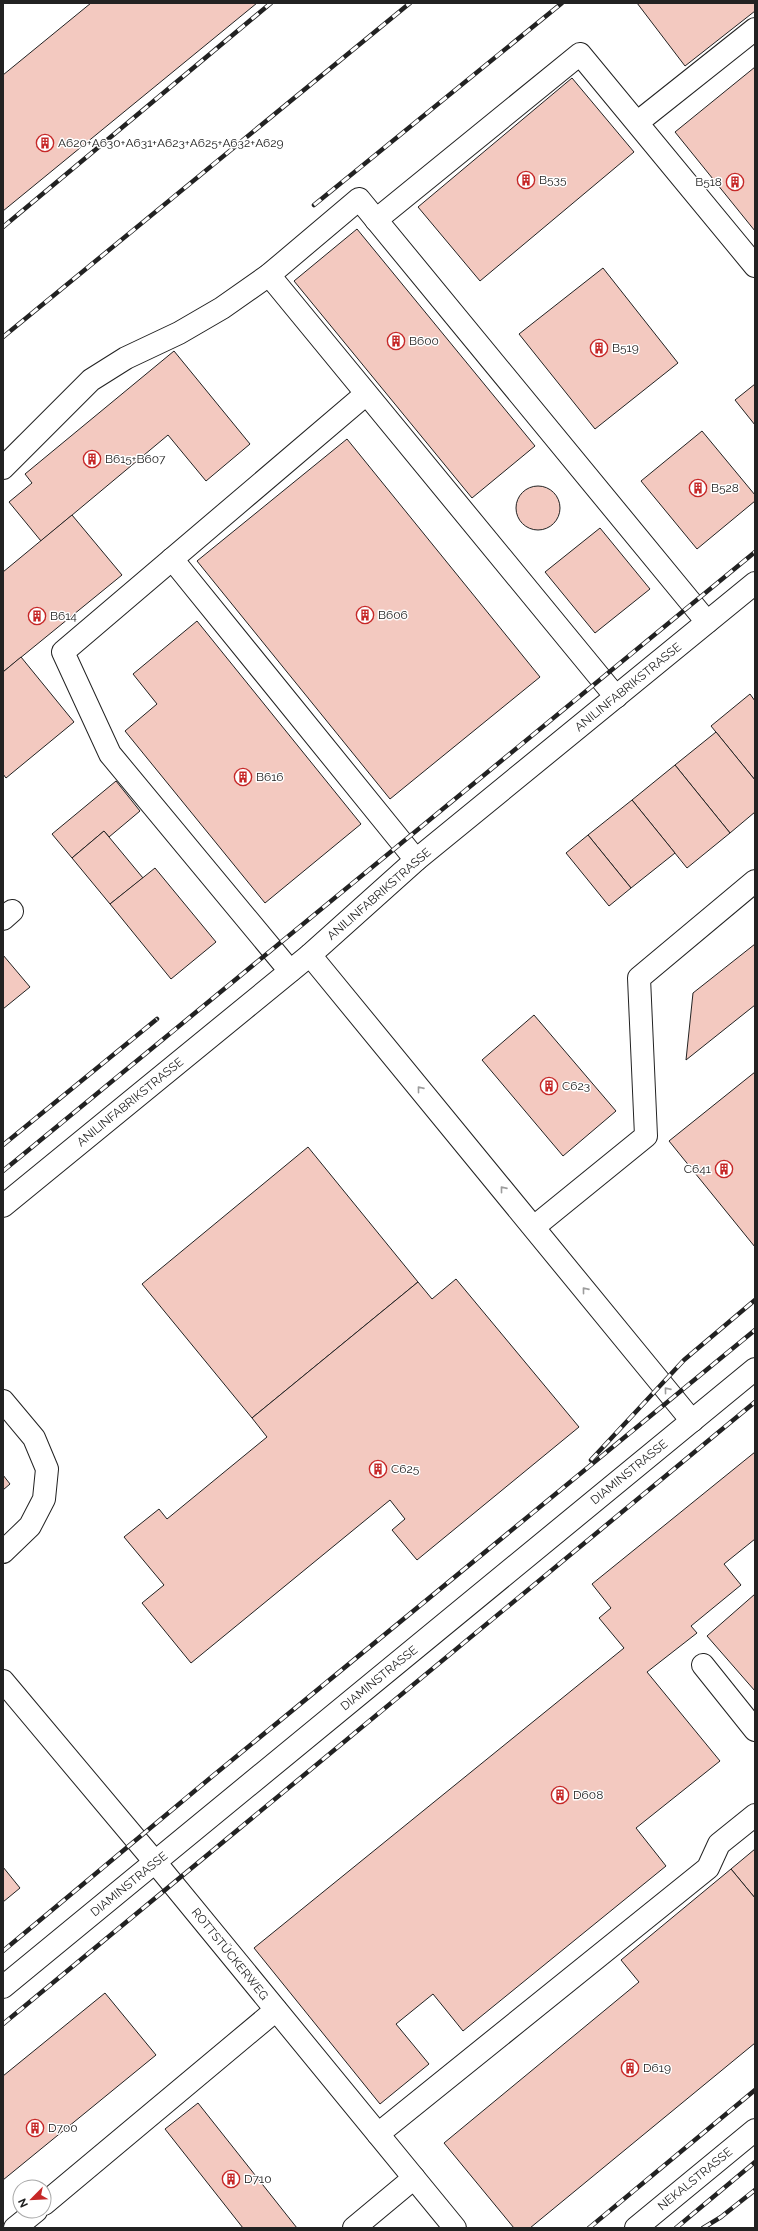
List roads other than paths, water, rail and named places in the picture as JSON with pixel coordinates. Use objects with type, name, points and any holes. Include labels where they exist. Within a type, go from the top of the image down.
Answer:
[{"type":"street","points":[[638,122],[755,29]]},
{"type":"street","points":[[376,220],[580,54],[638,122],[755,266]]},
{"type":"street","points":[[3,468],[91,380],[126,358],[179,333],[222,308],[269,275],[359,199],[707,622]]},
{"type":"street","points":[[269,275],[616,697]]},
{"type":"street","points":[[290,971],[110,754],[63,652],[366,394]]},
{"type":"street","points":[[172,559],[416,860]]},
{"type":"street","name":"ANILINFABRIKSTRASSE","points":[[3,1206],[310,955],[416,860],[755,583]]},
{"type":"street","points":[[534,1227],[646,1136],[639,978],[755,881]]},
{"type":"street","points":[[310,955],[692,1420]]},
{"type":"street","name":"DIAMINSTRASSE","points":[[3,1987],[755,1368]]},
{"type":"street","points":[[3,1401],[34,1438],[47,1470],[44,1499],[30,1526],[3,1552]]},
{"type":"street","points":[[703,1665],[755,1730]]},
{"type":"street","name":"ROTTSTÜCKERWEG","points":[[3,1681],[155,1862],[455,2228]]},
{"type":"street","points":[[378,2134],[708,1868],[719,1844],[755,1815]]},
{"type":"street","points":[[52,2197],[276,2010]]},
{"type":"street","name":"NEKALSTRASSE","points":[[636,2228],[755,2130]]},
{"type":"street","points":[[354,2228],[414,2178]]},
{"type":"street","points":[[15,2228],[26,2219]]},
{"type":"railway","points":[[3,227],[271,3]]},
{"type":"railway","points":[[3,337],[410,3]]},
{"type":"railway","points":[[314,205],[562,3]]},
{"type":"railway","points":[[3,1171],[755,552]]},
{"type":"railway","points":[[3,1145],[157,1019]]},
{"type":"railway","points":[[591,1460],[684,1360],[755,1300]]},
{"type":"railway","points":[[3,1951],[209,1779],[755,1330]]},
{"type":"railway","points":[[3,2024],[755,1402]]},
{"type":"railway","points":[[589,2228],[755,2090]]},
{"type":"railway","points":[[676,2228],[755,2162]]},
{"type":"railway","points":[[703,2228],[721,2217],[755,2190]]},
{"type":"place","name":"A620+A630+A631+A623+A625+A632+A629","points":[[45,143]]},
{"type":"place","name":"B535","points":[[526,180]]},
{"type":"place","name":"B518","points":[[735,182]]},
{"type":"place","name":"B600","points":[[396,341]]},
{"type":"place","name":"B519","points":[[599,348]]},
{"type":"place","name":"B615+B607","points":[[92,459]]},
{"type":"place","name":"B528","points":[[698,488]]},
{"type":"place","name":"B606","points":[[365,615]]},
{"type":"place","name":"B614","points":[[37,616]]},
{"type":"place","name":"B616","points":[[243,777]]},
{"type":"place","name":"C623","points":[[549,1086]]},
{"type":"place","name":"C641","points":[[724,1169]]},
{"type":"place","name":"C625","points":[[378,1469]]},
{"type":"place","name":"D608","points":[[560,1795]]},
{"type":"place","name":"D619","points":[[630,2068]]},
{"type":"place","name":"D700","points":[[35,2128]]},
{"type":"place","name":"D710","points":[[231,2179]]}]
